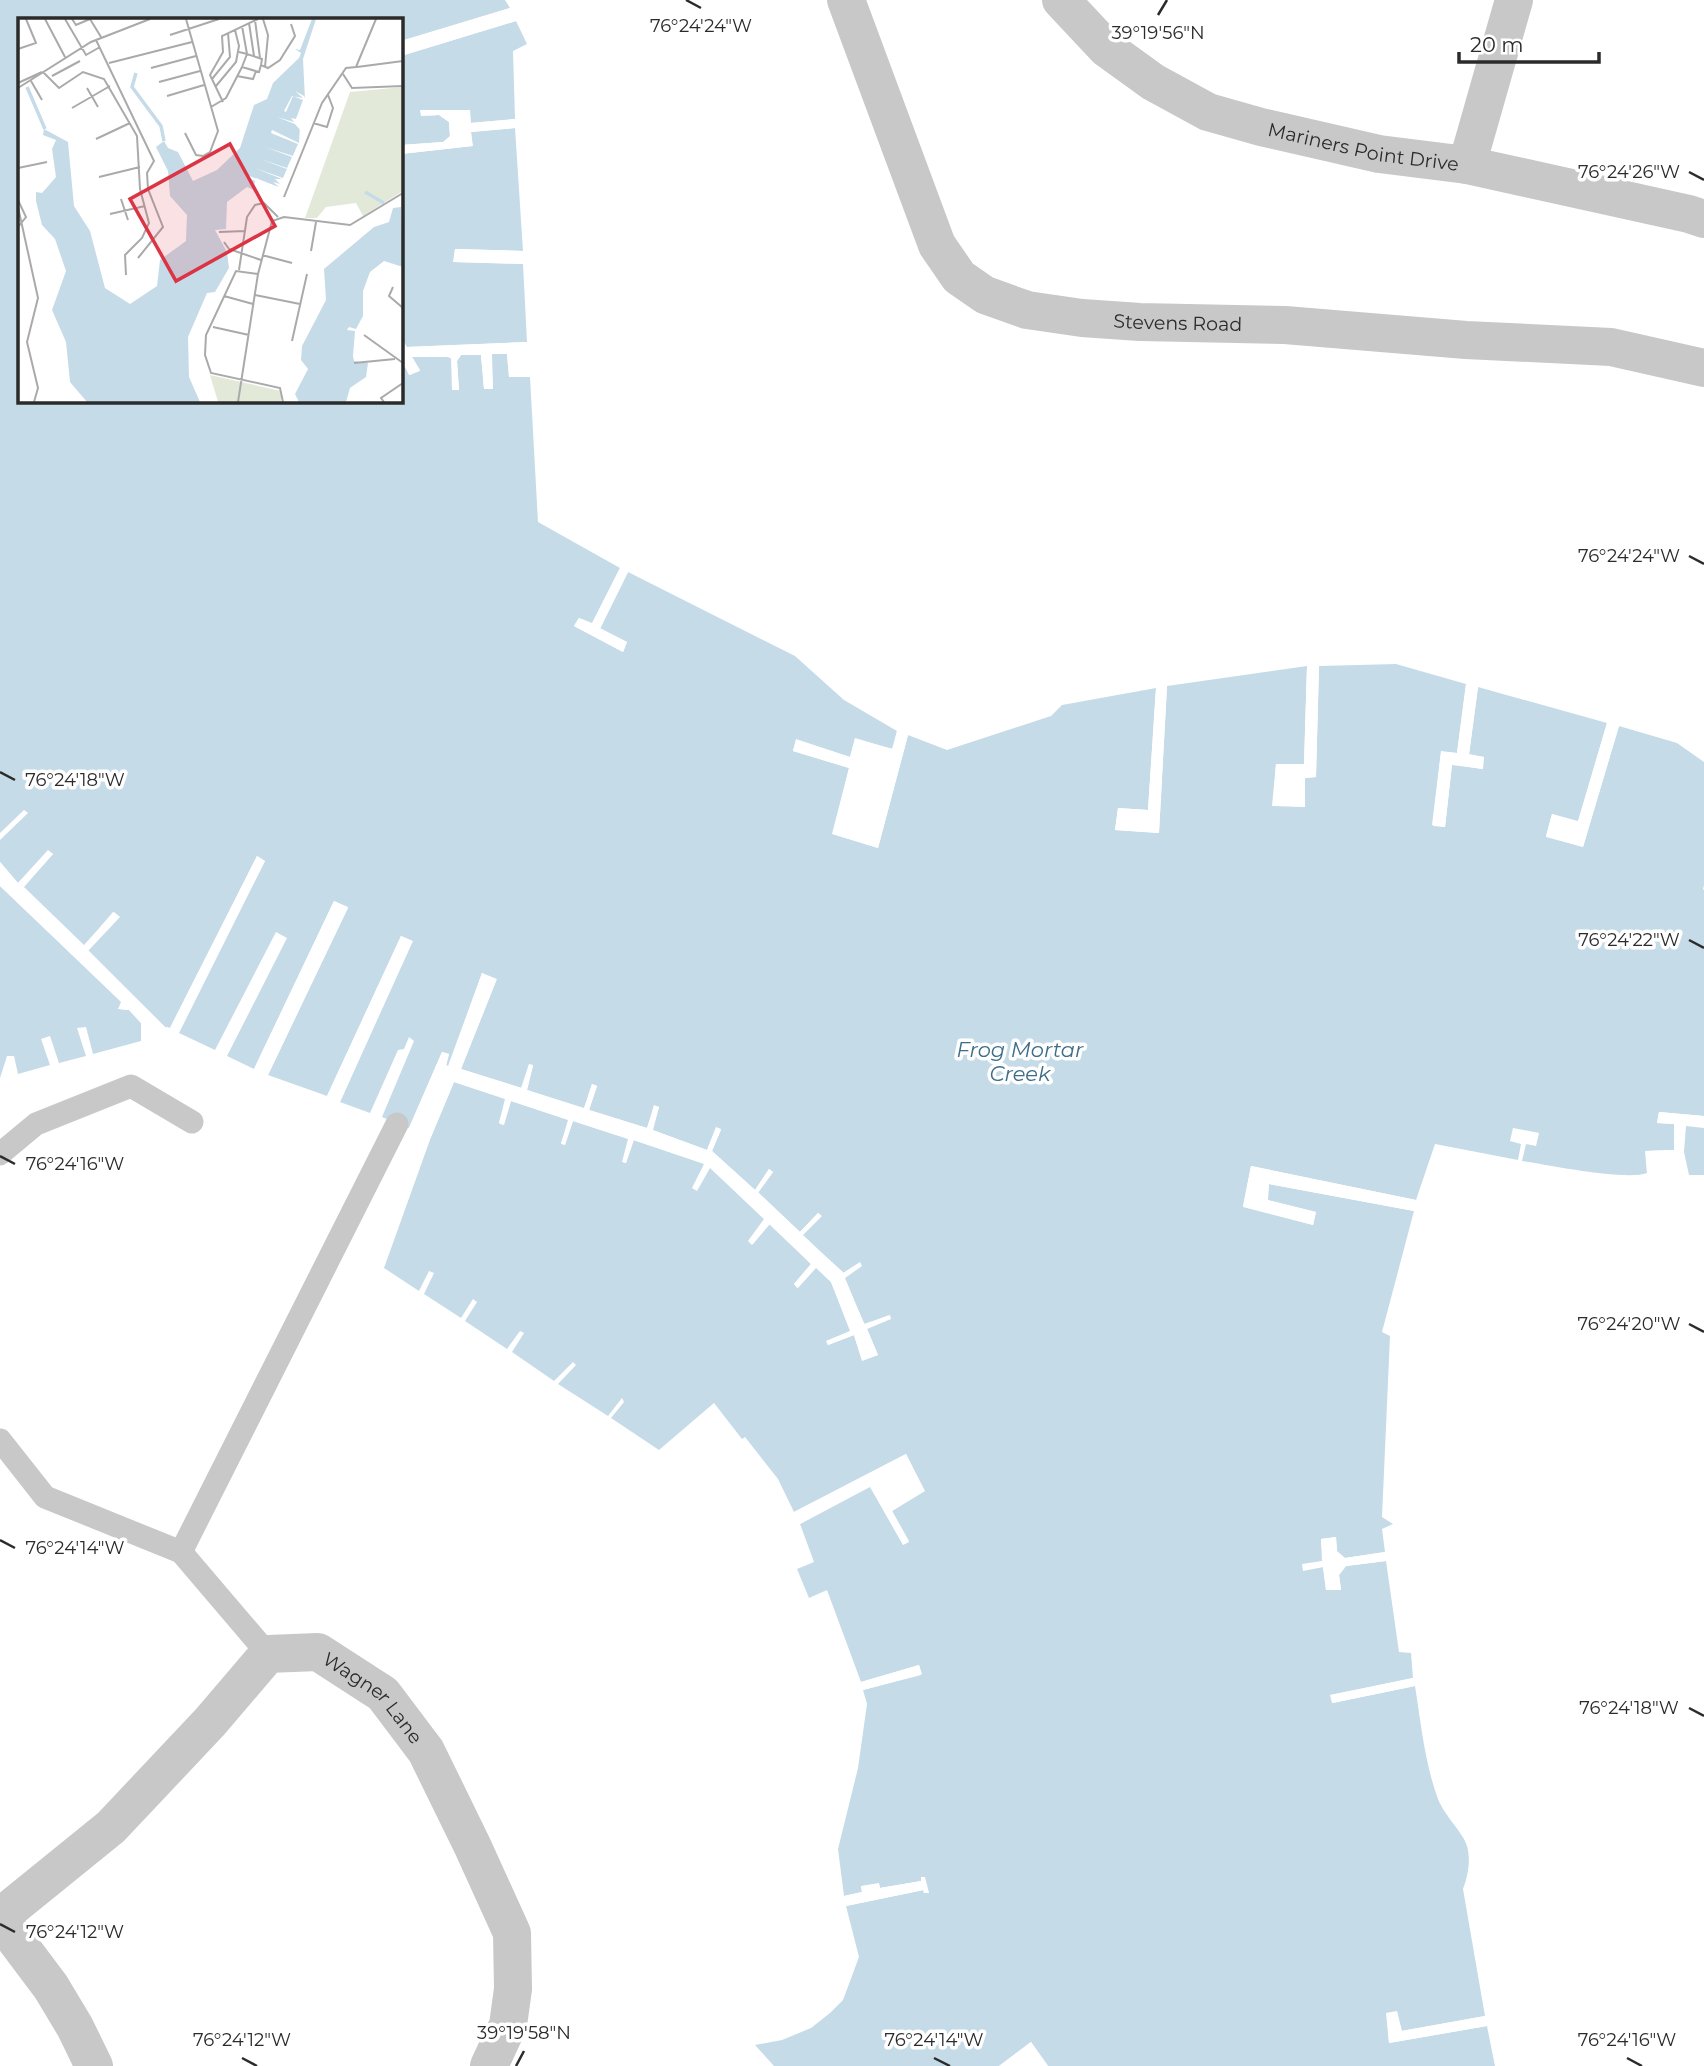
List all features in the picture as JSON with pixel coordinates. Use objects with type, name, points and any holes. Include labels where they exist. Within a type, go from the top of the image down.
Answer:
[{"type":"street","name":"Stevens Road","points":[[846,0],[937,245],[959,277],[985,295],[1027,310],[1082,318],[1285,325],[1466,340],[1611,347],[1704,368]]},
{"type":"street","name":"Mariners Point Drive","points":[[1062,0],[1106,48],[1153,82],[1208,112],[1379,154],[1467,165],[1704,219]]},
{"type":"street","points":[[1467,165],[1514,0]]},
{"type":"street","name":"Wagner Lane","points":[[268,1654],[318,1652],[383,1695],[426,1751],[512,1933],[513,1989],[508,2025],[489,2066]]},
{"type":"street","points":[[94,2066],[51,1987],[0,1918],[111,1826],[210,1722],[268,1654]]},
{"type":"lane","points":[[0,1154],[36,1124],[131,1086],[192,1122]]},
{"type":"lane","points":[[181,1552],[397,1124]]},
{"type":"lane","points":[[0,1440],[45,1497],[181,1552],[268,1654]]},
{"type":"water","name":"Frog Mortar Creek","points":[[0,0],[505,0],[510,8],[402,41],[402,18],[18,18],[18,402],[402,402],[402,361],[410,375],[420,370],[412,357],[452,359],[452,389],[459,390],[457,361],[461,355],[481,355],[484,389],[493,389],[491,354],[507,354],[509,377],[530,377],[538,522],[620,568],[592,624],[579,618],[574,626],[623,652],[627,642],[600,629],[628,572],[795,656],[844,700],[897,731],[893,749],[855,739],[850,757],[796,740],[793,751],[849,768],[833,834],[878,848],[908,735],[947,750],[1051,716],[1062,705],[1156,688],[1148,810],[1118,808],[1115,830],[1159,833],[1167,686],[1307,666],[1304,764],[1276,764],[1273,805],[1305,807],[1305,778],[1316,777],[1319,666],[1396,664],[1466,684],[1457,753],[1441,752],[1433,826],[1445,827],[1452,764],[1482,769],[1484,757],[1469,755],[1478,687],[1607,723],[1578,822],[1552,814],[1546,837],[1583,847],[1619,726],[1677,743],[1704,762],[1704,1116],[1659,1112],[1657,1123],[1675,1124],[1674,1150],[1646,1151],[1647,1173],[1623,1175],[1586,1172],[1522,1161],[1526,1144],[1536,1146],[1539,1133],[1513,1128],[1510,1141],[1521,1144],[1518,1160],[1435,1144],[1416,1200],[1251,1166],[1243,1206],[1313,1225],[1316,1212],[1267,1200],[1269,1184],[1414,1211],[1382,1332],[1390,1336],[1382,1517],[1393,1524],[1382,1529],[1385,1552],[1345,1558],[1337,1552],[1336,1537],[1321,1539],[1323,1561],[1303,1565],[1303,1570],[1323,1567],[1326,1590],[1341,1589],[1339,1575],[1346,1566],[1386,1561],[1399,1652],[1411,1653],[1413,1678],[1331,1695],[1333,1703],[1415,1686],[1434,1786],[1441,1805],[1465,1841],[1468,1851],[1468,1868],[1463,1889],[1485,2016],[1401,2031],[1397,2012],[1387,2013],[1389,2043],[1487,2026],[1495,2066],[1048,2066],[1031,2042],[999,2066],[774,2066],[755,2045],[782,2040],[811,2028],[843,2000],[859,1957],[846,1906],[924,1890],[929,1893],[921,1877],[921,1881],[880,1888],[879,1884],[861,1887],[862,1892],[844,1896],[838,1849],[858,1768],[867,1704],[863,1690],[921,1675],[919,1665],[861,1682],[827,1590],[809,1598],[797,1569],[814,1562],[800,1524],[870,1486],[903,1544],[909,1541],[892,1511],[924,1491],[906,1454],[794,1512],[778,1479],[714,1403],[659,1450],[611,1418],[624,1402],[622,1398],[608,1416],[558,1384],[576,1365],[573,1362],[554,1381],[512,1352],[524,1333],[520,1331],[507,1349],[465,1321],[477,1302],[473,1299],[461,1318],[424,1294],[434,1273],[429,1271],[419,1291],[384,1268],[431,1137],[454,1082],[506,1099],[499,1123],[503,1125],[511,1101],[569,1120],[561,1143],[565,1144],[573,1121],[629,1139],[623,1162],[626,1163],[633,1140],[705,1164],[693,1188],[697,1190],[710,1167],[765,1220],[749,1241],[753,1244],[769,1224],[811,1264],[794,1284],[797,1288],[816,1267],[831,1282],[851,1331],[827,1341],[828,1345],[854,1335],[862,1360],[878,1355],[867,1329],[889,1315],[865,1325],[844,1278],[861,1266],[860,1263],[844,1273],[802,1235],[821,1216],[818,1213],[800,1232],[758,1192],[773,1172],[769,1169],[755,1190],[712,1151],[721,1130],[716,1128],[707,1150],[652,1130],[659,1107],[655,1106],[647,1128],[589,1110],[597,1086],[592,1084],[584,1109],[527,1090],[533,1066],[529,1065],[522,1088],[461,1069],[496,980],[482,973],[448,1066],[449,1054],[442,1052],[409,1128],[382,1117],[414,1041],[409,1037],[404,1049],[398,1050],[370,1113],[340,1102],[412,941],[401,936],[327,1096],[268,1075],[348,908],[334,901],[254,1069],[227,1056],[287,938],[276,932],[215,1050],[179,1033],[265,861],[257,856],[170,1028],[165,1027],[88,950],[119,917],[113,912],[84,946],[23,887],[53,854],[48,851],[18,883],[0,862],[0,840],[28,813],[24,810],[0,833]]},
{"type":"water","points":[[516,21],[527,44],[513,51],[515,119],[470,123],[470,111],[421,116],[439,115],[449,122],[450,137],[443,142],[402,145],[402,56]]},
{"type":"water","points":[[515,128],[523,251],[455,249],[454,262],[523,264],[527,342],[406,347],[402,339],[402,154],[472,146],[471,132]]},
{"type":"water","points":[[0,886],[122,1002],[119,1009],[129,1010],[141,1023],[141,1041],[93,1054],[86,1027],[77,1028],[86,1056],[59,1063],[50,1036],[41,1039],[50,1065],[18,1074],[14,1056],[7,1056],[0,1078]]},
{"type":"water","points":[[1686,1126],[1704,1128],[1704,1175],[1689,1175],[1684,1152]]},
{"type":"pier","points":[[510,8],[511,12],[402,45],[402,41]]},
{"type":"pier","points":[[514,18],[516,21],[402,56],[402,52]]},
{"type":"pier","points":[[420,110],[470,110],[471,123],[515,119],[515,122],[470,126],[467,123],[467,114],[443,114],[453,120],[452,139],[444,145],[402,148],[402,145],[443,142],[450,136],[449,122],[439,115],[421,116]]},
{"type":"pier","points":[[515,125],[515,128],[471,132],[473,146],[402,154],[402,150],[469,143],[470,129]]},
{"type":"pier","points":[[455,249],[523,251],[523,254],[458,252],[457,259],[523,261],[523,264],[453,262]]},
{"type":"pier","points":[[402,339],[407,347],[527,342],[527,346],[406,351]]},
{"type":"pier","points":[[491,351],[509,351],[512,374],[529,373],[530,377],[509,377],[507,354],[492,354],[493,389],[484,389],[481,355],[461,355],[457,361],[459,390],[452,390],[451,358],[412,357],[420,371],[409,375],[402,361],[402,358],[411,371],[415,369],[408,358],[411,354],[449,353],[455,358],[460,352],[482,352],[485,354],[489,386],[488,354]]},
{"type":"pier","points":[[620,568],[623,569],[595,626],[580,622],[579,625],[621,647],[623,644],[597,629],[625,570],[628,572],[600,628],[627,642],[623,652],[574,626],[579,618],[592,623]]},
{"type":"pier","points":[[1307,666],[1311,666],[1307,765],[1304,768],[1279,768],[1276,802],[1301,803],[1302,777],[1312,774],[1315,666],[1319,666],[1316,777],[1305,778],[1305,807],[1272,806],[1276,764],[1304,764]]},
{"type":"pier","points":[[1466,684],[1469,685],[1460,754],[1457,757],[1444,755],[1436,822],[1442,823],[1449,762],[1479,765],[1480,760],[1468,758],[1466,755],[1475,686],[1478,687],[1469,754],[1484,757],[1483,769],[1452,765],[1445,827],[1432,825],[1441,751],[1457,753]]},
{"type":"pier","points":[[1167,686],[1159,833],[1115,830],[1118,808],[1148,810],[1156,688],[1160,687],[1152,811],[1148,814],[1121,812],[1119,827],[1156,829],[1164,687]]},
{"type":"pier","points":[[1607,723],[1611,724],[1581,823],[1577,825],[1554,819],[1550,834],[1581,843],[1616,726],[1619,726],[1583,847],[1546,836],[1552,814],[1578,821]]},
{"type":"pier","points":[[897,731],[901,733],[894,753],[858,743],[851,760],[798,744],[797,749],[852,766],[837,832],[876,843],[904,734],[908,735],[878,848],[832,834],[849,768],[793,751],[796,739],[850,757],[855,738],[892,749]]},
{"type":"pier","points":[[48,850],[53,854],[24,887],[84,945],[114,912],[120,917],[88,951],[165,1027],[170,1028],[257,856],[265,861],[177,1032],[260,862],[258,861],[170,1032],[162,1029],[85,949],[21,889],[21,885],[15,886],[0,867],[0,862],[18,883]]},
{"type":"pier","points":[[0,882],[124,1000],[124,1006],[131,1007],[144,1020],[145,1040],[141,1041],[141,1023],[129,1010],[118,1009],[121,1002],[0,886]]},
{"type":"pier","points":[[334,901],[348,907],[268,1075],[265,1073],[344,909],[336,906],[258,1071],[254,1069]]},
{"type":"pier","points":[[401,936],[413,941],[340,1102],[336,1100],[408,943],[402,940],[330,1098],[327,1096]]},
{"type":"pier","points":[[482,973],[497,979],[461,1069],[521,1088],[529,1064],[533,1065],[527,1090],[584,1108],[592,1084],[597,1086],[589,1110],[647,1128],[654,1105],[659,1107],[653,1130],[707,1150],[716,1127],[721,1129],[712,1151],[755,1190],[769,1169],[773,1172],[758,1193],[800,1232],[818,1213],[822,1216],[803,1235],[843,1273],[860,1262],[862,1266],[845,1278],[864,1324],[890,1315],[891,1319],[867,1329],[878,1355],[862,1361],[854,1335],[828,1345],[826,1341],[850,1331],[831,1282],[816,1268],[798,1288],[794,1284],[811,1264],[770,1224],[752,1245],[748,1241],[764,1219],[710,1168],[697,1191],[692,1188],[704,1164],[634,1140],[626,1163],[622,1162],[628,1139],[573,1121],[565,1145],[561,1144],[568,1120],[511,1101],[504,1125],[499,1123],[505,1099],[454,1082],[431,1137],[427,1135],[454,1078],[706,1161],[834,1280],[865,1356],[873,1353],[842,1276],[709,1153],[649,1131],[458,1072],[492,981],[484,977],[452,1067],[443,1068],[444,1056],[413,1130],[409,1128],[442,1052],[449,1054],[446,1065],[449,1066]]},
{"type":"pier","points":[[1659,1112],[1704,1116],[1704,1120],[1662,1116],[1661,1120],[1678,1123],[1677,1151],[1649,1154],[1650,1175],[1636,1179],[1647,1173],[1645,1151],[1674,1150],[1674,1124],[1657,1123]]},
{"type":"pier","points":[[1251,1166],[1416,1200],[1416,1203],[1254,1170],[1247,1204],[1311,1221],[1312,1214],[1265,1203],[1267,1182],[1270,1181],[1414,1208],[1414,1211],[1269,1184],[1268,1200],[1316,1212],[1313,1225],[1243,1207]]},
{"type":"pier","points":[[906,1454],[925,1491],[892,1511],[909,1542],[903,1545],[870,1487],[800,1524],[798,1521],[869,1483],[873,1484],[888,1511],[920,1490],[904,1459],[796,1515],[794,1512]]},
{"type":"pier","points":[[1336,1537],[1337,1551],[1345,1558],[1385,1552],[1385,1555],[1344,1561],[1334,1553],[1333,1541],[1325,1542],[1329,1586],[1337,1586],[1336,1574],[1344,1563],[1386,1558],[1386,1561],[1346,1566],[1339,1575],[1341,1590],[1326,1590],[1323,1567],[1303,1571],[1302,1564],[1322,1561],[1321,1539]]},
{"type":"pier","points":[[919,1665],[922,1674],[863,1690],[862,1687],[918,1672],[917,1669],[862,1685],[861,1682]]},
{"type":"pier","points":[[1413,1678],[1414,1681],[1335,1698],[1414,1683],[1415,1686],[1332,1703],[1330,1695]]},
{"type":"pier","points":[[921,1877],[925,1877],[929,1893],[924,1893],[923,1890],[846,1906],[846,1902],[924,1886],[923,1884],[880,1892],[876,1887],[865,1889],[863,1895],[845,1900],[844,1896],[862,1892],[861,1886],[879,1883],[880,1888],[921,1881]]},
{"type":"pier","points":[[1397,2011],[1402,2031],[1485,2016],[1486,2020],[1401,2035],[1394,2015],[1390,2016],[1392,2039],[1486,2023],[1487,2026],[1389,2043],[1386,2013]]},
{"type":"pier","points":[[1031,2042],[1048,2066],[1044,2066],[1030,2047],[1042,2066],[1039,2066],[1027,2050],[1006,2066],[999,2066]]}]
